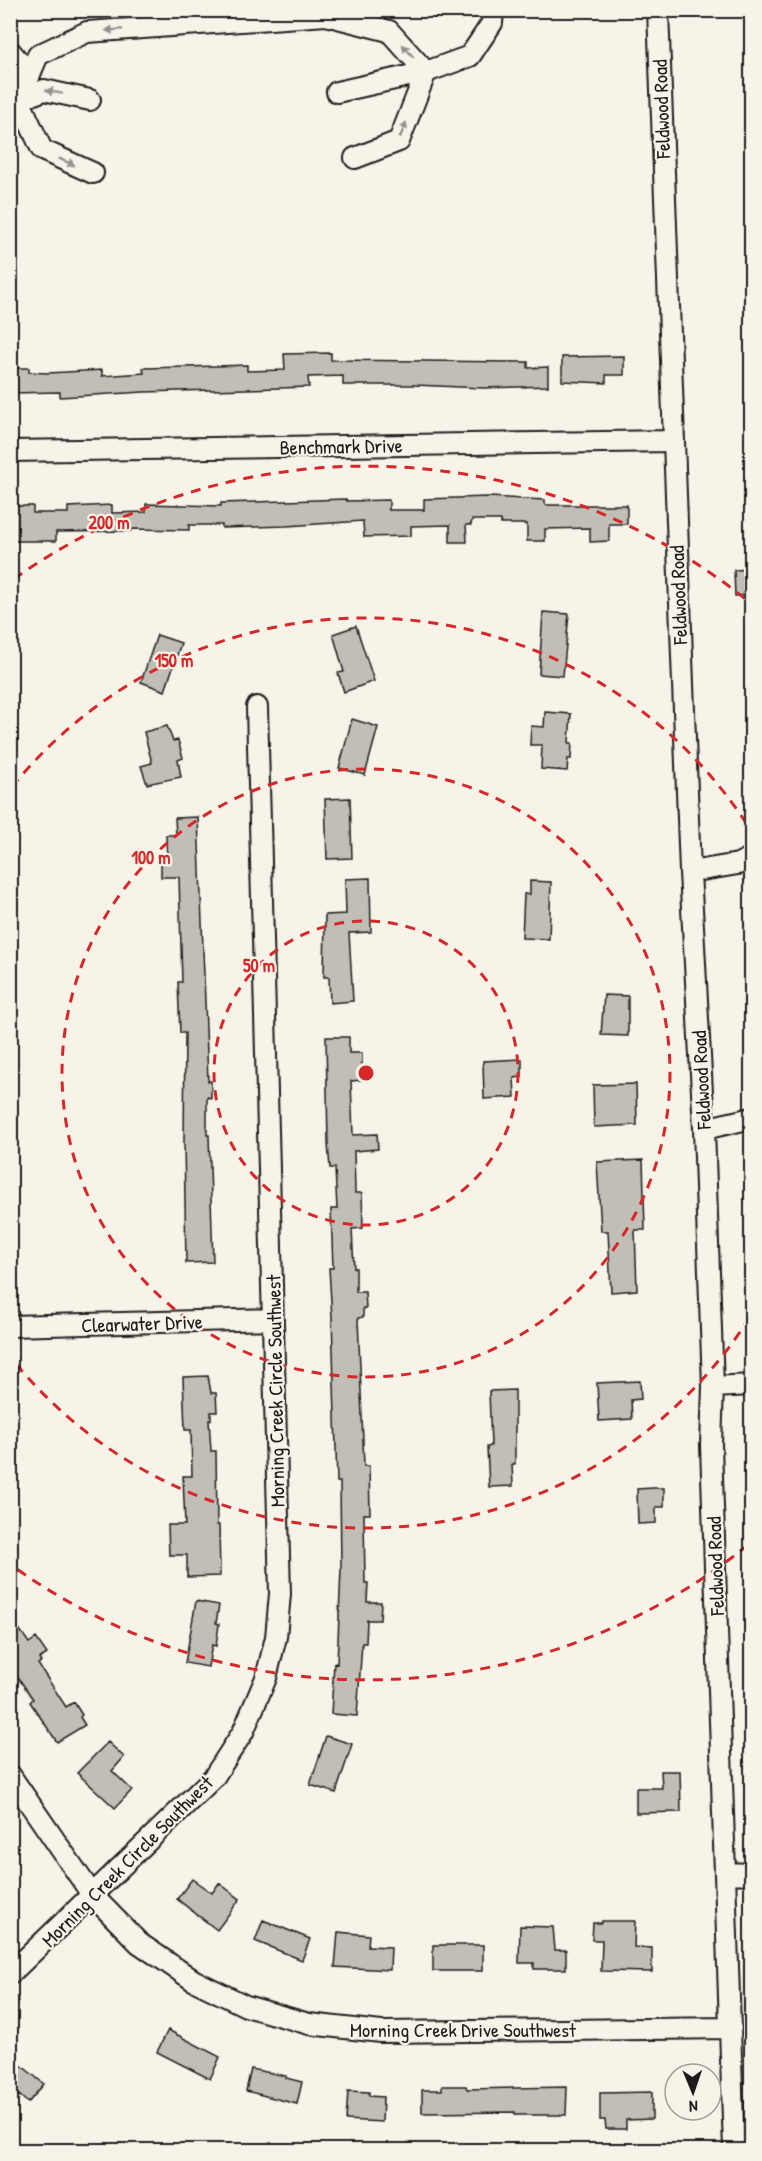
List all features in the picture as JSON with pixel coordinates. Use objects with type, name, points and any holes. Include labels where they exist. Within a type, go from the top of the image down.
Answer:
[{"type":"street","points":[[337,92],[426,72],[470,56],[492,22],[493,10]]},
{"type":"street","name":"Feldwood Road","points":[[658,10],[672,441],[690,872],[704,1129],[713,1387],[711,1445],[727,1874],[734,2151]]},
{"type":"street","points":[[93,173],[42,150],[19,100],[38,55],[87,32],[326,15],[389,31],[426,72]]},
{"type":"street","points":[[10,51],[30,75]]},
{"type":"street","points":[[355,158],[399,141],[426,72]]},
{"type":"street","points":[[19,100],[44,90],[90,100]]},
{"type":"street","name":"Benchmark Drive","points":[[10,451],[672,441]]},
{"type":"street","name":"Morning Creek Circle Southwest","points":[[10,1974],[214,1777],[243,1732],[266,1678],[276,1637],[280,1594],[257,707]]},
{"type":"street","points":[[690,872],[738,864],[752,857]]},
{"type":"street","points":[[704,1129],[752,1118]]},
{"type":"street","name":"Clearwater Drive","points":[[10,1326],[273,1319]]},
{"type":"street","points":[[713,1387],[752,1385]]},
{"type":"street","name":"Morning Creek Drive Southwest","points":[[10,1775],[93,1896],[139,1943],[193,1980],[246,2006],[309,2024],[381,2032],[731,2028]]},
{"type":"street","points":[[727,1874],[752,1874]]},
{"type":"building","points":[[331,353],[331,360],[528,362],[528,368],[548,367],[548,386],[483,388],[343,385],[343,376],[308,377],[309,387],[60,397],[60,392],[10,393],[10,368],[29,368],[29,372],[48,373],[102,370],[102,376],[144,373],[143,368],[247,365],[247,371],[285,370],[284,354]]},
{"type":"building","points":[[624,356],[624,375],[606,375],[606,383],[562,381],[562,357]]},
{"type":"building","points":[[489,497],[545,500],[545,505],[627,505],[627,524],[609,524],[609,541],[590,542],[590,528],[545,529],[545,541],[527,541],[527,524],[501,524],[501,520],[472,520],[471,525],[466,525],[467,542],[450,542],[450,525],[411,526],[411,536],[364,537],[363,521],[222,528],[222,525],[189,525],[189,530],[131,529],[131,531],[56,532],[56,541],[10,541],[10,506],[33,506],[33,513],[68,513],[68,507],[112,505],[112,513],[146,512],[146,504],[221,506],[221,503],[346,499],[347,501],[389,500],[389,510],[424,510],[424,499]]},
{"type":"building","points":[[752,569],[752,595],[735,596],[734,570]]},
{"type":"building","points":[[543,612],[569,614],[563,676],[539,674]]},
{"type":"building","points":[[356,626],[374,681],[344,692],[338,673],[344,672],[333,634]]},
{"type":"building","points":[[157,635],[181,643],[165,691],[141,682]]},
{"type":"building","points":[[545,712],[571,714],[569,743],[572,743],[571,759],[568,759],[567,771],[541,769],[542,745],[530,745],[531,726],[544,727]]},
{"type":"building","points":[[352,719],[378,727],[365,775],[339,768]]},
{"type":"building","points":[[167,726],[173,741],[178,740],[183,758],[178,760],[181,777],[147,784],[141,766],[152,763],[144,732]]},
{"type":"building","points":[[350,798],[352,858],[327,859],[325,799]]},
{"type":"building","points":[[198,817],[208,1081],[211,1081],[211,1098],[207,1097],[207,1135],[209,1135],[213,1262],[186,1263],[185,1033],[180,1033],[178,982],[182,982],[179,877],[161,877],[161,862],[167,861],[166,835],[176,835],[175,818]]},
{"type":"building","points":[[370,878],[371,932],[349,933],[353,1001],[330,1003],[329,977],[324,977],[325,915],[346,914],[345,879]]},
{"type":"building","points":[[530,881],[551,882],[549,939],[522,938],[524,894],[530,894]]},
{"type":"building","points":[[604,995],[628,996],[628,1036],[601,1035]]},
{"type":"building","points":[[326,1037],[349,1037],[349,1053],[362,1053],[362,1080],[351,1081],[353,1135],[377,1134],[378,1149],[354,1151],[355,1193],[362,1193],[363,1228],[352,1229],[354,1268],[356,1268],[356,1292],[365,1292],[366,1308],[363,1308],[363,1317],[358,1318],[364,1466],[369,1466],[370,1514],[364,1514],[365,1583],[368,1583],[367,1602],[381,1602],[380,1620],[367,1620],[366,1643],[362,1643],[357,1716],[331,1714],[334,1663],[337,1664],[341,1569],[340,1482],[337,1482],[329,1268],[333,1268],[331,1209],[337,1209],[335,1168],[330,1168],[328,1144]]},
{"type":"building","points":[[522,1059],[522,1077],[514,1078],[515,1097],[484,1099],[483,1061]]},
{"type":"building","points":[[636,1084],[637,1125],[594,1127],[593,1085]]},
{"type":"building","points":[[643,1160],[645,1230],[635,1230],[637,1290],[611,1292],[608,1231],[601,1231],[597,1162]]},
{"type":"building","points":[[208,1376],[211,1393],[216,1393],[217,1412],[211,1412],[211,1420],[209,1420],[211,1451],[216,1451],[220,1576],[187,1577],[187,1555],[169,1555],[168,1525],[185,1525],[183,1476],[192,1476],[191,1430],[185,1430],[183,1377]]},
{"type":"building","points":[[640,1381],[641,1399],[631,1400],[632,1419],[599,1421],[597,1383]]},
{"type":"building","points":[[515,1390],[513,1486],[489,1487],[487,1447],[491,1446],[489,1391]]},
{"type":"building","points":[[664,1488],[664,1507],[656,1507],[656,1523],[638,1524],[637,1489]]},
{"type":"building","points":[[196,1601],[219,1605],[216,1646],[212,1645],[208,1667],[185,1663]]},
{"type":"building","points":[[10,1616],[29,1643],[36,1638],[47,1654],[39,1659],[41,1662],[38,1664],[66,1707],[74,1702],[82,1715],[80,1717],[85,1725],[57,1742],[30,1702],[33,1699],[10,1666]]},
{"type":"building","points":[[326,1736],[352,1744],[336,1793],[310,1785]]},
{"type":"building","points":[[108,1742],[124,1757],[112,1771],[132,1790],[115,1808],[77,1773]]},
{"type":"building","points":[[661,1771],[680,1771],[681,1812],[636,1813],[636,1788],[662,1788]]},
{"type":"building","points":[[192,1879],[212,1893],[219,1883],[240,1899],[217,1930],[177,1899]]},
{"type":"building","points":[[263,1920],[310,1939],[302,1960],[255,1941]]},
{"type":"building","points":[[602,1921],[635,1921],[634,1947],[652,1948],[652,1972],[601,1971],[602,1940],[592,1940],[593,1923],[602,1923]]},
{"type":"building","points":[[520,1926],[553,1927],[555,1950],[566,1950],[566,1969],[534,1969],[534,1963],[519,1963]]},
{"type":"building","points":[[338,1932],[369,1935],[368,1946],[391,1947],[390,1970],[335,1967]]},
{"type":"building","points":[[433,1945],[483,1945],[483,1971],[433,1971]]},
{"type":"building","points":[[168,2030],[220,2057],[210,2079],[157,2052]]},
{"type":"building","points":[[10,2056],[44,2084],[28,2103],[19,2095],[10,2105]]},
{"type":"building","points":[[251,2069],[286,2076],[286,2078],[302,2082],[297,2104],[246,2091]]},
{"type":"building","points":[[442,2086],[466,2086],[467,2089],[567,2087],[566,2115],[515,2115],[515,2112],[422,2113],[422,2090],[442,2090]]},
{"type":"building","points":[[348,2091],[369,2092],[369,2096],[383,2097],[382,2122],[346,2120]]},
{"type":"building","points":[[652,2092],[652,2119],[626,2120],[626,2129],[606,2129],[605,2120],[600,2120],[600,2093]]}]
